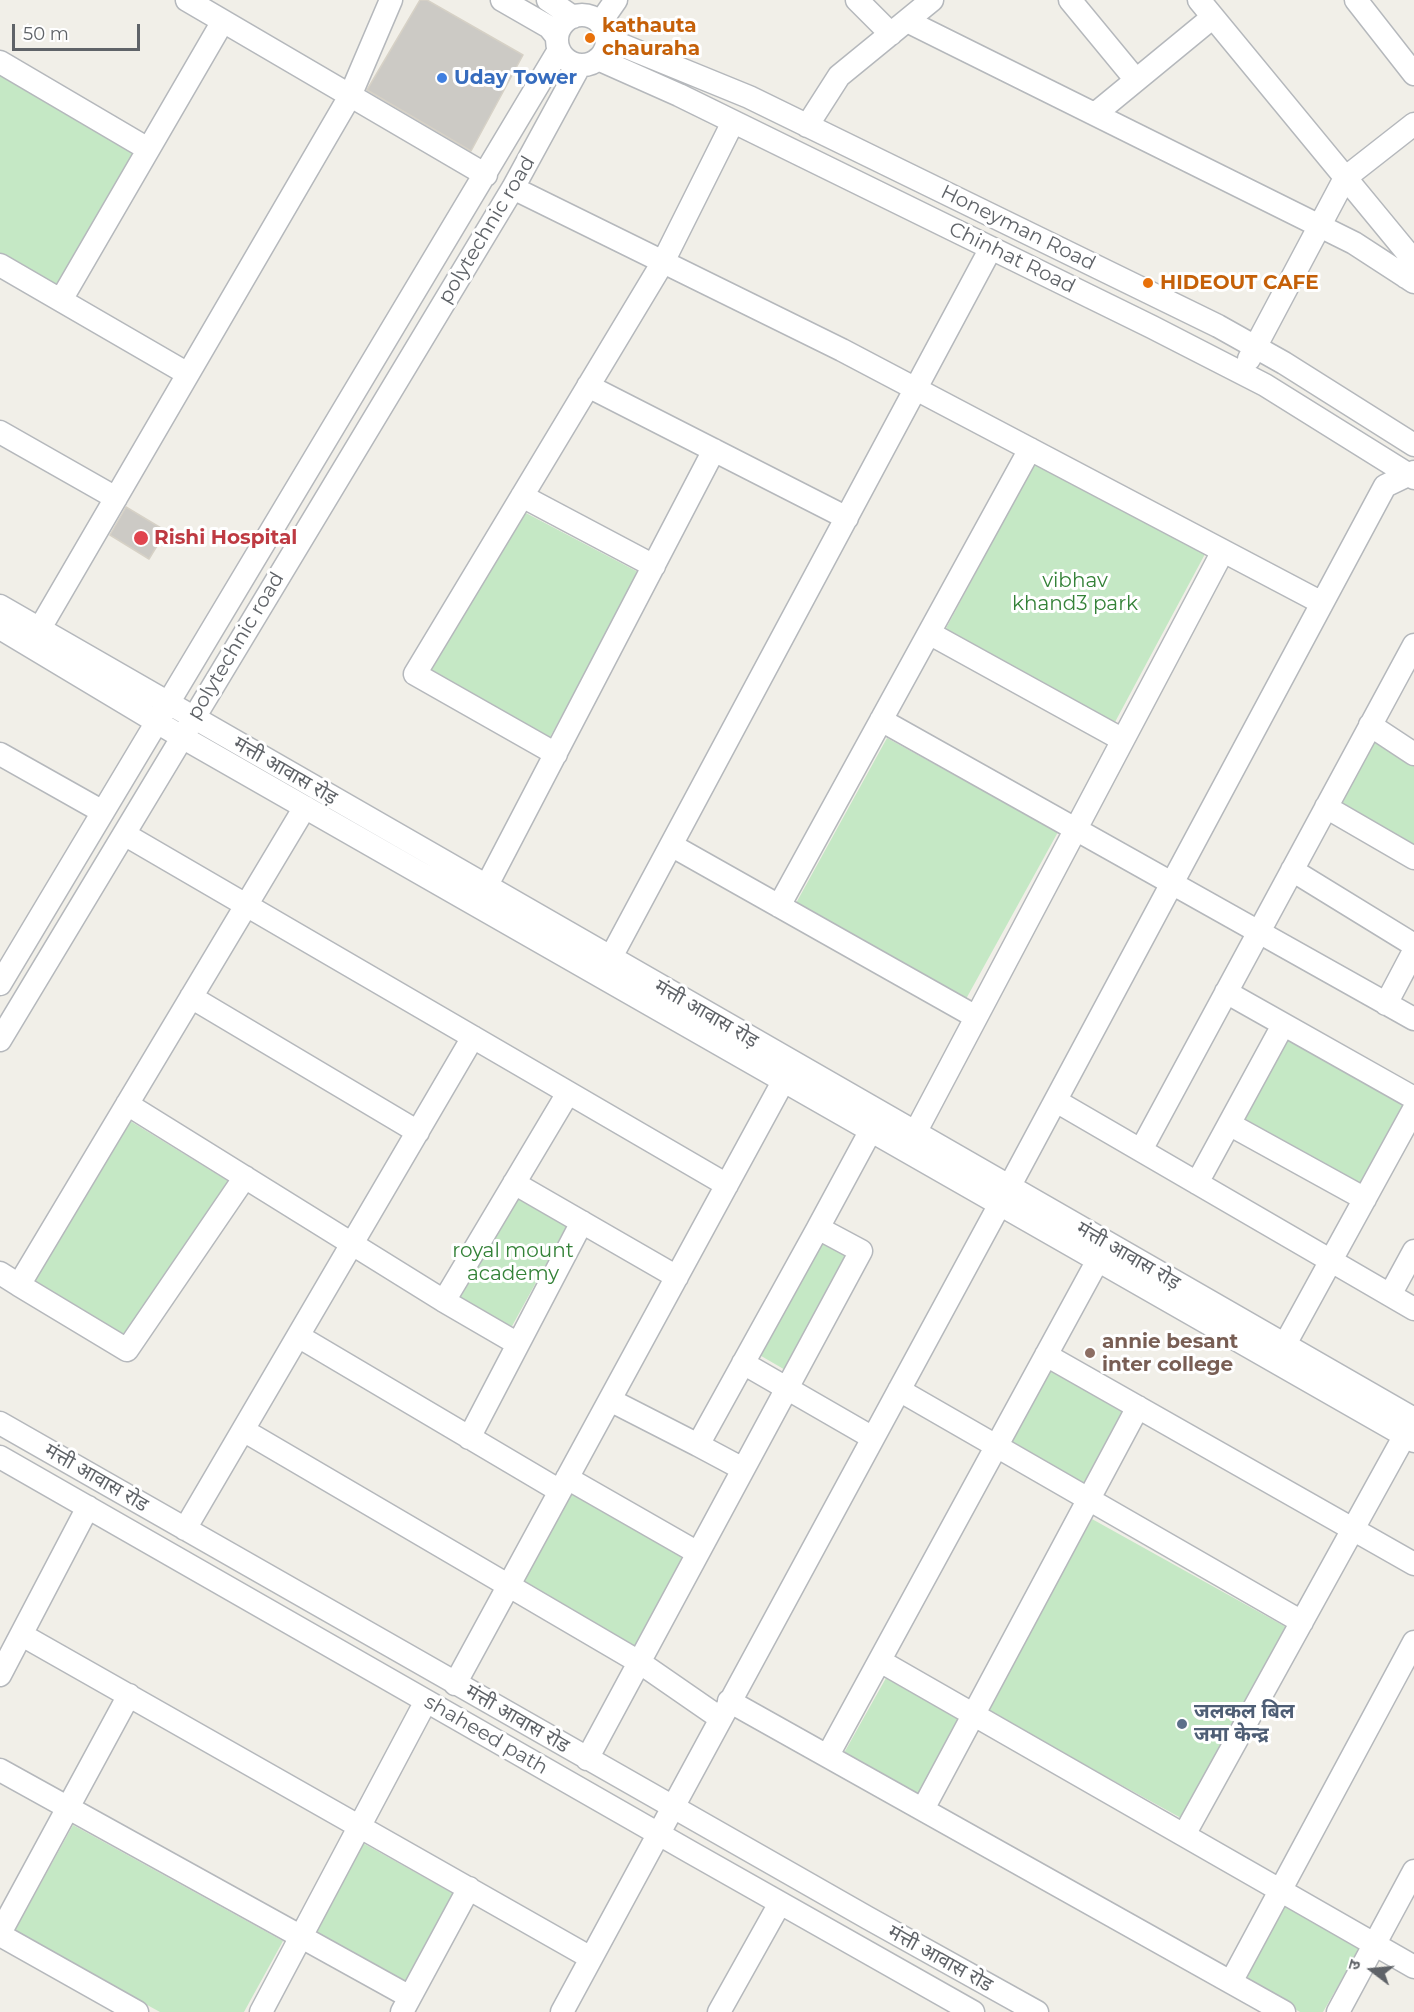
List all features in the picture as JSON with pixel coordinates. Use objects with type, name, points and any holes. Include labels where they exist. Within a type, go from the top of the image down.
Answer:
[{"type":"street","points":[[187,0],[486,175]]},
{"type":"street","points":[[34,637],[350,96],[391,0]]},
{"type":"street","points":[[502,0],[555,38],[564,58],[571,63],[591,31],[616,0]]},
{"type":"street","points":[[857,0],[899,27],[1095,114],[1354,243],[1410,279]]},
{"type":"street","points":[[807,126],[839,76],[932,0]]},
{"type":"street","points":[[1356,0],[1414,74]]},
{"type":"street","points":[[551,1],[591,31]]},
{"type":"street","points":[[1075,2],[1136,80]]},
{"type":"street","points":[[1095,114],[1136,80],[1206,9],[1410,256],[1410,279]]},
{"type":"street","points":[[61,300],[223,21]]},
{"type":"street","points":[[0,984],[486,175],[560,29],[566,22],[591,31]]},
{"type":"street","name":"Chinhat Road","points":[[591,31],[733,122],[1241,373],[1412,475]]},
{"type":"street","name":"Honeyman Road","points":[[591,31],[748,97],[1218,326],[1284,363],[1414,445]]},
{"type":"street","name":"polytechnic road","points":[[0,1040],[513,188],[591,31]]},
{"type":"street","points":[[0,63],[148,149]]},
{"type":"street","points":[[556,754],[415,674],[663,262],[733,122]]},
{"type":"street","points":[[1241,373],[1345,178],[1414,124]]},
{"type":"street","points":[[513,188],[842,350],[1322,603]]},
{"type":"street","points":[[605,967],[991,248]]},
{"type":"street","points":[[0,265],[188,374]]},
{"type":"street","points":[[588,386],[847,518]]},
{"type":"street","points":[[0,432],[116,498]]},
{"type":"street","points":[[779,906],[1030,449]]},
{"type":"street","points":[[188,728],[305,807],[479,895],[556,754],[714,450]]},
{"type":"street","points":[[562,2012],[724,1709],[1005,1196],[1385,486],[1412,475]]},
{"type":"street","points":[[522,496],[654,566]]},
{"type":"street","points":[[915,1133],[1223,551]]},
{"type":"street","points":[[0,606],[34,637]]},
{"type":"street","points":[[0,628],[34,637]]},
{"type":"street","points":[[929,633],[1123,740]]},
{"type":"street","name":"मंत्ती आवास रोड़","points":[[34,637],[188,728],[789,1072],[915,1133],[1005,1196],[1280,1353],[1411,1431]]},
{"type":"street","points":[[1141,1150],[1414,645]]},
{"type":"street","points":[[881,720],[1414,1019]]},
{"type":"street","points":[[1370,725],[1414,754]]},
{"type":"street","points":[[2,760],[103,812]]},
{"type":"street","points":[[245,1177],[127,1350],[9,1279],[127,1104],[305,807]]},
{"type":"street","points":[[1326,807],[1414,858]]},
{"type":"street","points":[[124,834],[727,1185]]},
{"type":"street","points":[[671,845],[976,1017]]},
{"type":"street","points":[[1292,870],[1414,945]]},
{"type":"street","points":[[1386,1004],[1414,951]]},
{"type":"street","points":[[1226,992],[1414,1098]]},
{"type":"street","points":[[191,997],[418,1132]]},
{"type":"street","points":[[1197,1183],[1283,1024]]},
{"type":"street","points":[[185,1529],[473,1037]]},
{"type":"street","points":[[455,1684],[789,1072],[870,1130],[1005,1196],[1098,1260],[1280,1353],[1414,1109]]},
{"type":"street","points":[[444,1301],[568,1093]]},
{"type":"street","points":[[1056,1101],[1414,1309]]},
{"type":"street","points":[[127,1104],[444,1301],[518,1344]]},
{"type":"street","points":[[1230,1124],[1365,1199]]},
{"type":"street","points":[[698,1445],[870,1130]]},
{"type":"street","points":[[514,1183],[677,1277]]},
{"type":"street","points":[[469,1438],[582,1222]]},
{"type":"street","points":[[587,1758],[861,1251],[818,1228]]},
{"type":"street","points":[[1390,1295],[1414,1251]]},
{"type":"street","points":[[828,1755],[1098,1260]]},
{"type":"street","points":[[298,1336],[469,1438],[698,1553]]},
{"type":"street","points":[[1046,1355],[1414,1564]]},
{"type":"street","points":[[743,1363],[873,1438]]},
{"type":"street","points":[[899,1390],[1302,1622]]},
{"type":"street","points":[[610,1400],[743,1469]]},
{"type":"street","points":[[923,1809],[1138,1407]]},
{"type":"street","name":"मंत्ती आवास रोड","points":[[0,1423],[455,1684],[1036,2012]]},
{"type":"street","points":[[243,1430],[639,1662],[724,1709],[828,1755],[1284,2012]]},
{"type":"street","points":[[1184,1835],[1353,1529],[1411,1431]]},
{"type":"street","name":"shaheed path","points":[[0,1457],[973,2012]]},
{"type":"street","points":[[0,1675],[88,1507]]},
{"type":"street","points":[[22,1635],[591,1958]]},
{"type":"street","points":[[1231,1982],[1280,1891],[1408,1668],[1414,1642]]},
{"type":"street","points":[[880,1661],[1414,1967]]},
{"type":"street","points":[[129,1695],[0,1934],[137,2012]]},
{"type":"street","points":[[261,2012],[426,1701]]},
{"type":"street","points":[[0,1770],[301,1937],[406,2004],[469,1888]]},
{"type":"street","points":[[1338,2012],[1414,1871]]},
{"type":"street","points":[[719,2012],[780,1903]]},
{"type":"green space","points":[[0,75],[135,154],[58,288],[0,255]]},
{"type":"green space","name":"vibhav khand3 park","points":[[1035,462],[1205,554],[1114,724],[944,632]]},
{"type":"green space","points":[[524,512],[640,573],[549,739],[431,671]]},
{"type":"green space","points":[[887,738],[1058,832],[966,999],[795,905]]},
{"type":"green space","points":[[1372,740],[1414,766],[1414,846],[1339,802]]},
{"type":"green space","points":[[1288,1038],[1405,1103],[1361,1184],[1243,1118]]},
{"type":"green space","points":[[127,1119],[228,1181],[125,1335],[33,1281]]},
{"type":"green space","name":"royal mount academy","points":[[516,1197],[567,1226],[511,1328],[459,1300]]},
{"type":"green space","points":[[821,1238],[852,1255],[787,1371],[756,1353]]},
{"type":"green space","points":[[1049,1369],[1125,1412],[1082,1486],[1007,1443]]},
{"type":"green space","points":[[573,1490],[688,1556],[636,1648],[521,1582]]},
{"type":"green space","points":[[1092,1519],[1286,1627],[1181,1818],[986,1710]]},
{"type":"green space","points":[[886,1678],[961,1721],[919,1796],[844,1753]]},
{"type":"green space","points":[[73,1825],[283,1941],[244,2012],[160,2012],[14,1932]]},
{"type":"green space","points":[[361,1842],[454,1894],[405,1983],[312,1931]]},
{"type":"green space","points":[[1284,1905],[1360,1948],[1323,2012],[1300,2012],[1242,1979]]},
{"type":"building","name":"Uday Tower","points":[[420,0],[427,0],[523,55],[471,151],[367,90]]},
{"type":"building","points":[[126,507],[166,531],[149,559],[110,535]]},
{"type":"place","name":"kathauta chauraha","points":[[590,38]]},
{"type":"place","name":"Uday Tower","points":[[442,78]]},
{"type":"place","name":"HIDEOUT CAFE","points":[[1148,283]]},
{"type":"place","name":"Rishi Hospital","points":[[141,538]]},
{"type":"place","name":"annie besant inter college","points":[[1090,1353]]},
{"type":"place","name":"जलकल बिल जमा केन्द्र","points":[[1182,1724]]}]
